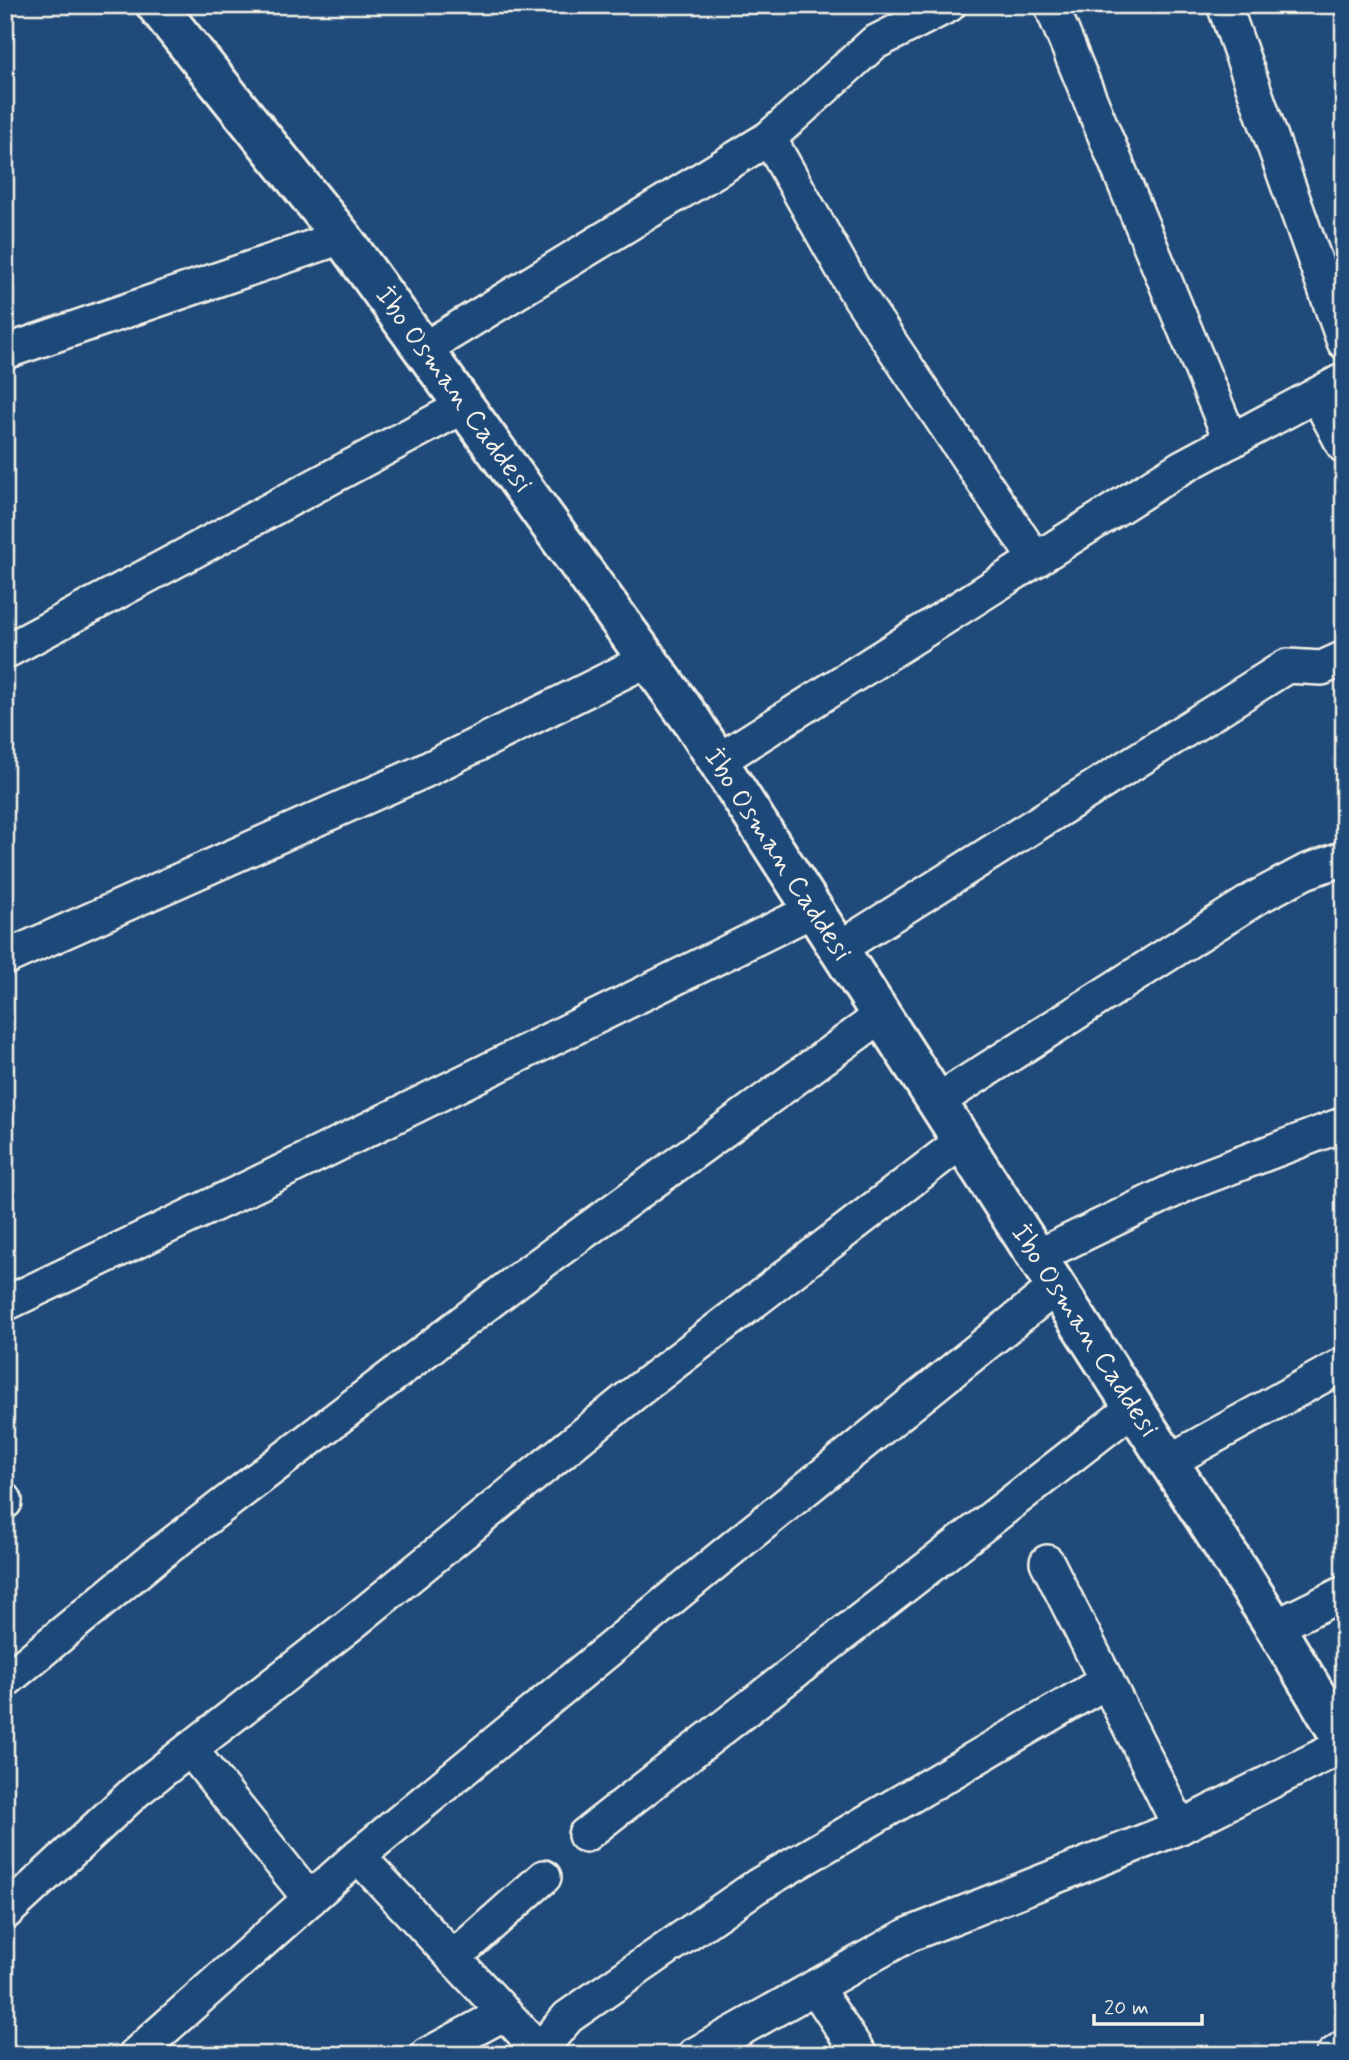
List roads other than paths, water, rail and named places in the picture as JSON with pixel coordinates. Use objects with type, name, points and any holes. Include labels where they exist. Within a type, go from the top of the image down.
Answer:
[{"type":"street","name":"İbo Osman Caddesi","points":[[156,5],[342,237],[718,761],[1275,1628],[1344,1744]]},
{"type":"street","points":[[424,349],[769,138],[874,43],[949,5]]},
{"type":"street","points":[[1051,5],[1231,441]]},
{"type":"street","points":[[1224,5],[1344,342]]},
{"type":"street","points":[[769,138],[853,287],[1036,560]]},
{"type":"street","points":[[5,352],[342,237]]},
{"type":"street","points":[[718,761],[1182,467],[1330,388],[1344,446]]},
{"type":"street","points":[[5,652],[464,406]]},
{"type":"street","points":[[838,949],[1287,666],[1322,668],[1344,659]]},
{"type":"street","points":[[5,958],[422,772],[648,660]]},
{"type":"street","points":[[936,1101],[1256,898],[1306,872],[1344,858]]},
{"type":"street","points":[[5,1304],[259,1183],[813,910]]},
{"type":"street","points":[[5,1681],[154,1558],[526,1274],[881,1016]]},
{"type":"street","points":[[135,2055],[358,1857],[724,1555],[1046,1272],[1189,1183],[1344,1124]]},
{"type":"street","points":[[5,1913],[136,1791],[351,1624],[643,1387],[962,1141]]},
{"type":"street","points":[[1168,1462],[1344,1364]]},
{"type":"street","points":[[585,1835],[1133,1408]]},
{"type":"street","points":[[1047,1562],[1180,1827]]},
{"type":"street","points":[[1275,1628],[1344,1593]]},
{"type":"street","points":[[358,1857],[542,2052],[568,2017],[757,1886],[1107,1681]]},
{"type":"street","points":[[694,2055],[908,1936],[1180,1827],[1344,1744]]},
{"type":"street","points":[[190,1749],[310,1899]]},
{"type":"street","points":[[453,1958],[544,1877]]},
{"type":"street","points":[[815,1987],[860,2055]]},
{"type":"street","points":[[427,2055],[505,2013]]},
{"type":"street","points":[[1333,2055],[1344,2047]]}]
